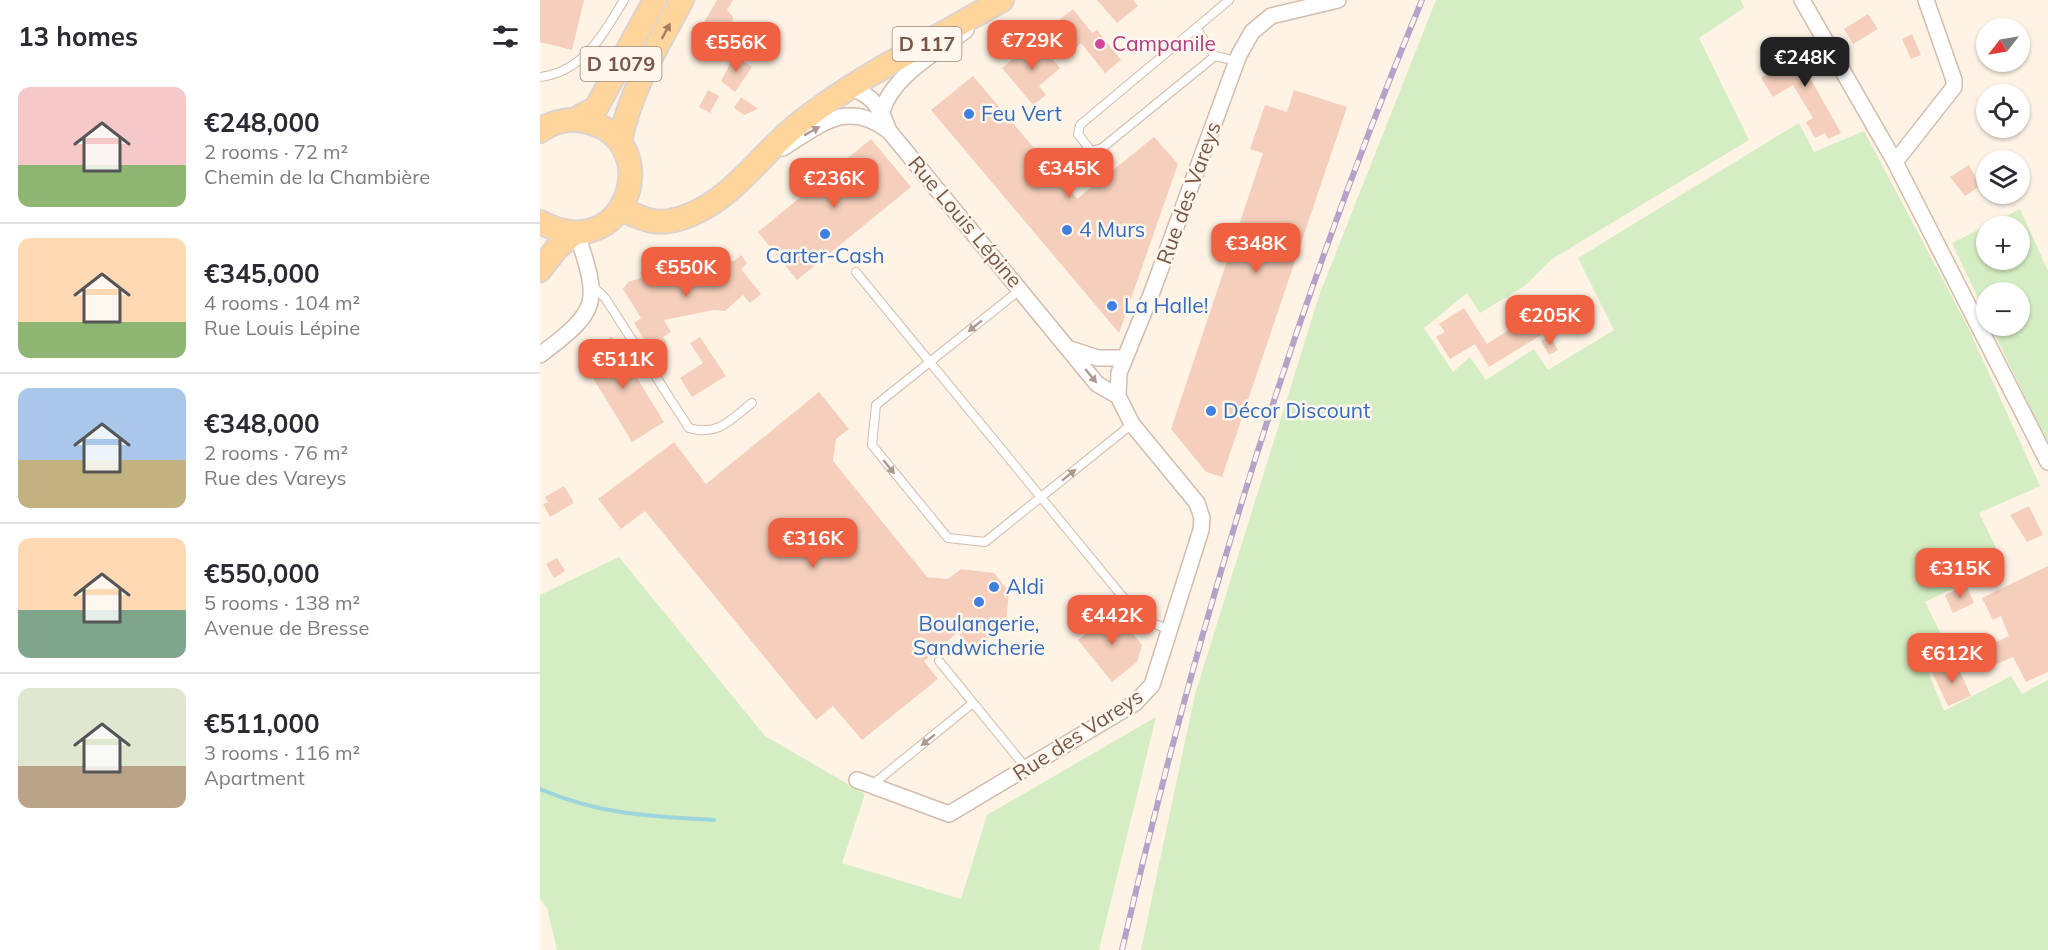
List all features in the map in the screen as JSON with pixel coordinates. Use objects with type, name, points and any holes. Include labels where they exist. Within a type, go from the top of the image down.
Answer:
[{"type":"main road","name":"D 1079","points":[[576,119],[596,108],[655,0]]},
{"type":"main road","name":"D 1079","points":[[620,142],[625,115],[635,89],[682,0]]},
{"type":"main road","name":"D 117","points":[[621,209],[650,223],[669,222],[692,215],[716,201],[800,122],[851,88],[1002,0]]},
{"type":"main road","points":[[540,131],[560,121],[576,119],[593,122],[608,130],[620,142],[631,169],[628,197],[621,209],[602,227],[575,234],[555,230],[540,222]]},
{"type":"main road","points":[[540,270],[551,255],[575,234]]},
{"type":"street","points":[[882,112],[885,99],[897,84],[1006,0]]},
{"type":"street","name":"Rue des Vareys","points":[[864,783],[949,814],[1027,769],[1144,696],[1152,685],[1201,530],[1202,518],[1197,503],[1132,424],[1118,396],[1119,373],[1152,292],[1237,61],[1252,32],[1261,23],[1294,5],[1338,0]]},
{"type":"street","points":[[1802,0],[1895,162],[2048,462]]},
{"type":"street","points":[[1895,162],[1954,87],[1954,80],[1926,0]]},
{"type":"street","points":[[851,88],[866,93],[882,112]]},
{"type":"street","name":"Rue Louis Lépine","points":[[882,112],[889,131],[1097,384],[1118,396]]},
{"type":"street","points":[[746,174],[798,138],[843,116],[859,114],[873,119],[889,131]]},
{"type":"street","points":[[540,355],[582,318],[592,298],[592,285],[575,234]]},
{"type":"street","points":[[1070,349],[1098,358],[1124,358]]},
{"type":"lane","points":[[540,77],[566,70],[584,59],[595,46],[624,0]]},
{"type":"lane","points":[[1215,56],[1102,148],[1091,151],[1084,144],[1078,134],[1080,124],[1229,0]]},
{"type":"lane","points":[[1196,28],[1215,56],[1237,61]]},
{"type":"lane","points":[[856,272],[1140,618],[1170,630]]},
{"type":"lane","points":[[592,285],[605,298],[689,429],[701,432],[717,430],[752,403]]},
{"type":"lane","points":[[1021,289],[876,405],[872,445],[935,523],[948,538],[985,542],[1132,424]]},
{"type":"lane","points":[[939,661],[1027,769]]},
{"type":"lane","points":[[864,783],[973,702]]},
{"type":"green space","points":[[1436,0],[1741,0],[1744,8],[1699,38],[1749,140],[1552,259],[1526,285],[1480,313],[1467,293],[1424,328],[1453,372],[1470,357],[1486,380],[1534,349],[1548,370],[1614,330],[1578,258],[1799,123],[1814,152],[1864,131],[1967,325],[2040,486],[1979,513],[2004,564],[1925,602],[1950,652],[1929,674],[1944,711],[2011,676],[2022,694],[2048,680],[2048,950],[1141,950],[1195,694],[1320,293]]},
{"type":"green space","points":[[2020,209],[2023,216],[2006,216]]},
{"type":"green space","points":[[1976,231],[1976,270],[2030,270],[2030,231],[2048,271],[2048,445],[1996,336],[2030,336],[2030,282],[1976,282],[1976,294],[1952,243]]},
{"type":"green space","points":[[619,557],[765,736],[865,794],[842,863],[961,899],[987,815],[1156,717],[1099,950],[557,950],[547,908],[540,899],[540,595]]},
{"type":"building","points":[[540,0],[584,0],[572,50],[540,42]]},
{"type":"building","points":[[717,0],[733,0],[727,10],[733,17],[732,24],[743,31],[741,34],[745,41],[739,45],[703,24]]},
{"type":"building","points":[[1097,0],[1133,0],[1138,6],[1117,23]]},
{"type":"building","points":[[1073,9],[1092,33],[1097,30],[1121,60],[1105,73],[1081,43],[1077,47],[1057,22]]},
{"type":"building","points":[[1868,14],[1878,29],[1853,44],[1844,29]]},
{"type":"building","points":[[1912,34],[1921,55],[1911,59],[1902,39]]},
{"type":"building","points":[[1036,39],[1060,68],[1039,86],[1046,95],[1033,105],[1002,68]]},
{"type":"building","points":[[1816,44],[1829,66],[1810,78],[1841,133],[1828,139],[1825,133],[1815,138],[1806,122],[1813,118],[1793,85],[1773,97],[1761,78]]},
{"type":"building","points":[[735,55],[752,67],[735,92],[721,81]]},
{"type":"building","points":[[973,76],[1077,199],[1154,137],[1178,164],[1119,333],[931,110]]},
{"type":"building","points":[[708,90],[719,96],[710,113],[699,107]]},
{"type":"building","points":[[1294,90],[1347,107],[1222,477],[1206,472],[1171,429],[1263,153],[1250,149],[1265,105],[1287,112]]},
{"type":"building","points":[[741,97],[758,109],[744,115],[734,108]]},
{"type":"building","points":[[871,139],[911,187],[797,280],[758,232]]},
{"type":"building","points":[[1969,165],[1976,178],[1976,189],[1965,196],[1950,177]]},
{"type":"building","points":[[741,255],[747,263],[741,269],[761,294],[750,303],[743,295],[725,311],[714,310],[664,320],[671,332],[663,337],[667,343],[652,352],[634,323],[641,318],[623,289],[628,282],[652,274],[663,275],[671,282],[717,274],[719,265],[726,260],[734,261]]},
{"type":"building","points":[[1464,308],[1487,344],[1530,316],[1541,335],[1489,367],[1475,344],[1450,359],[1436,337],[1445,332],[1439,324]]},
{"type":"building","points":[[1550,336],[1558,350],[1549,355],[1541,341]]},
{"type":"building","points":[[612,337],[664,422],[632,442],[585,365],[590,362],[585,353]]},
{"type":"building","points":[[700,337],[726,376],[692,397],[680,378],[703,363],[690,343]]},
{"type":"building","points":[[819,392],[849,429],[836,439],[833,461],[927,577],[948,579],[961,569],[994,573],[1009,592],[1006,624],[973,651],[958,632],[924,661],[938,679],[862,740],[833,706],[816,720],[645,511],[621,529],[598,499],[674,442],[706,484]]},
{"type":"building","points":[[564,486],[574,503],[550,517],[543,504],[548,502],[545,497]]},
{"type":"building","points":[[2029,506],[2043,535],[2027,542],[2010,515]]},
{"type":"building","points":[[557,558],[565,571],[554,578],[546,564]]},
{"type":"building","points":[[2048,566],[2048,672],[2026,682],[2013,657],[1995,665],[1986,647],[2009,636],[2001,616],[1993,620],[1982,598]]},
{"type":"building","points":[[1966,585],[1974,603],[1953,613],[1945,595]]},
{"type":"building","points":[[1114,611],[1142,645],[1137,662],[1112,682],[1078,640]]},
{"type":"building","points":[[1955,661],[1971,696],[1948,706],[1932,672]]},
{"type":"waterway","points":[[540,789],[562,798],[626,813],[714,820]]},
{"type":"railway","points":[[1122,950],[1183,708],[1252,469],[1332,233],[1375,116],[1422,0]]},
{"type":"place","name":"Campanile","points":[[1100,44]]},
{"type":"place","name":"Feu Vert","points":[[969,114]]},
{"type":"place","name":"4 Murs","points":[[1067,230]]},
{"type":"place","name":"Carter-Cash","points":[[825,234]]},
{"type":"place","name":"La Halle!","points":[[1112,306]]},
{"type":"place","name":"Décor Discount","points":[[1211,411]]},
{"type":"place","name":"Aldi","points":[[994,587]]},
{"type":"place","name":"Boulangerie, Sandwicherie","points":[[979,602]]}]
